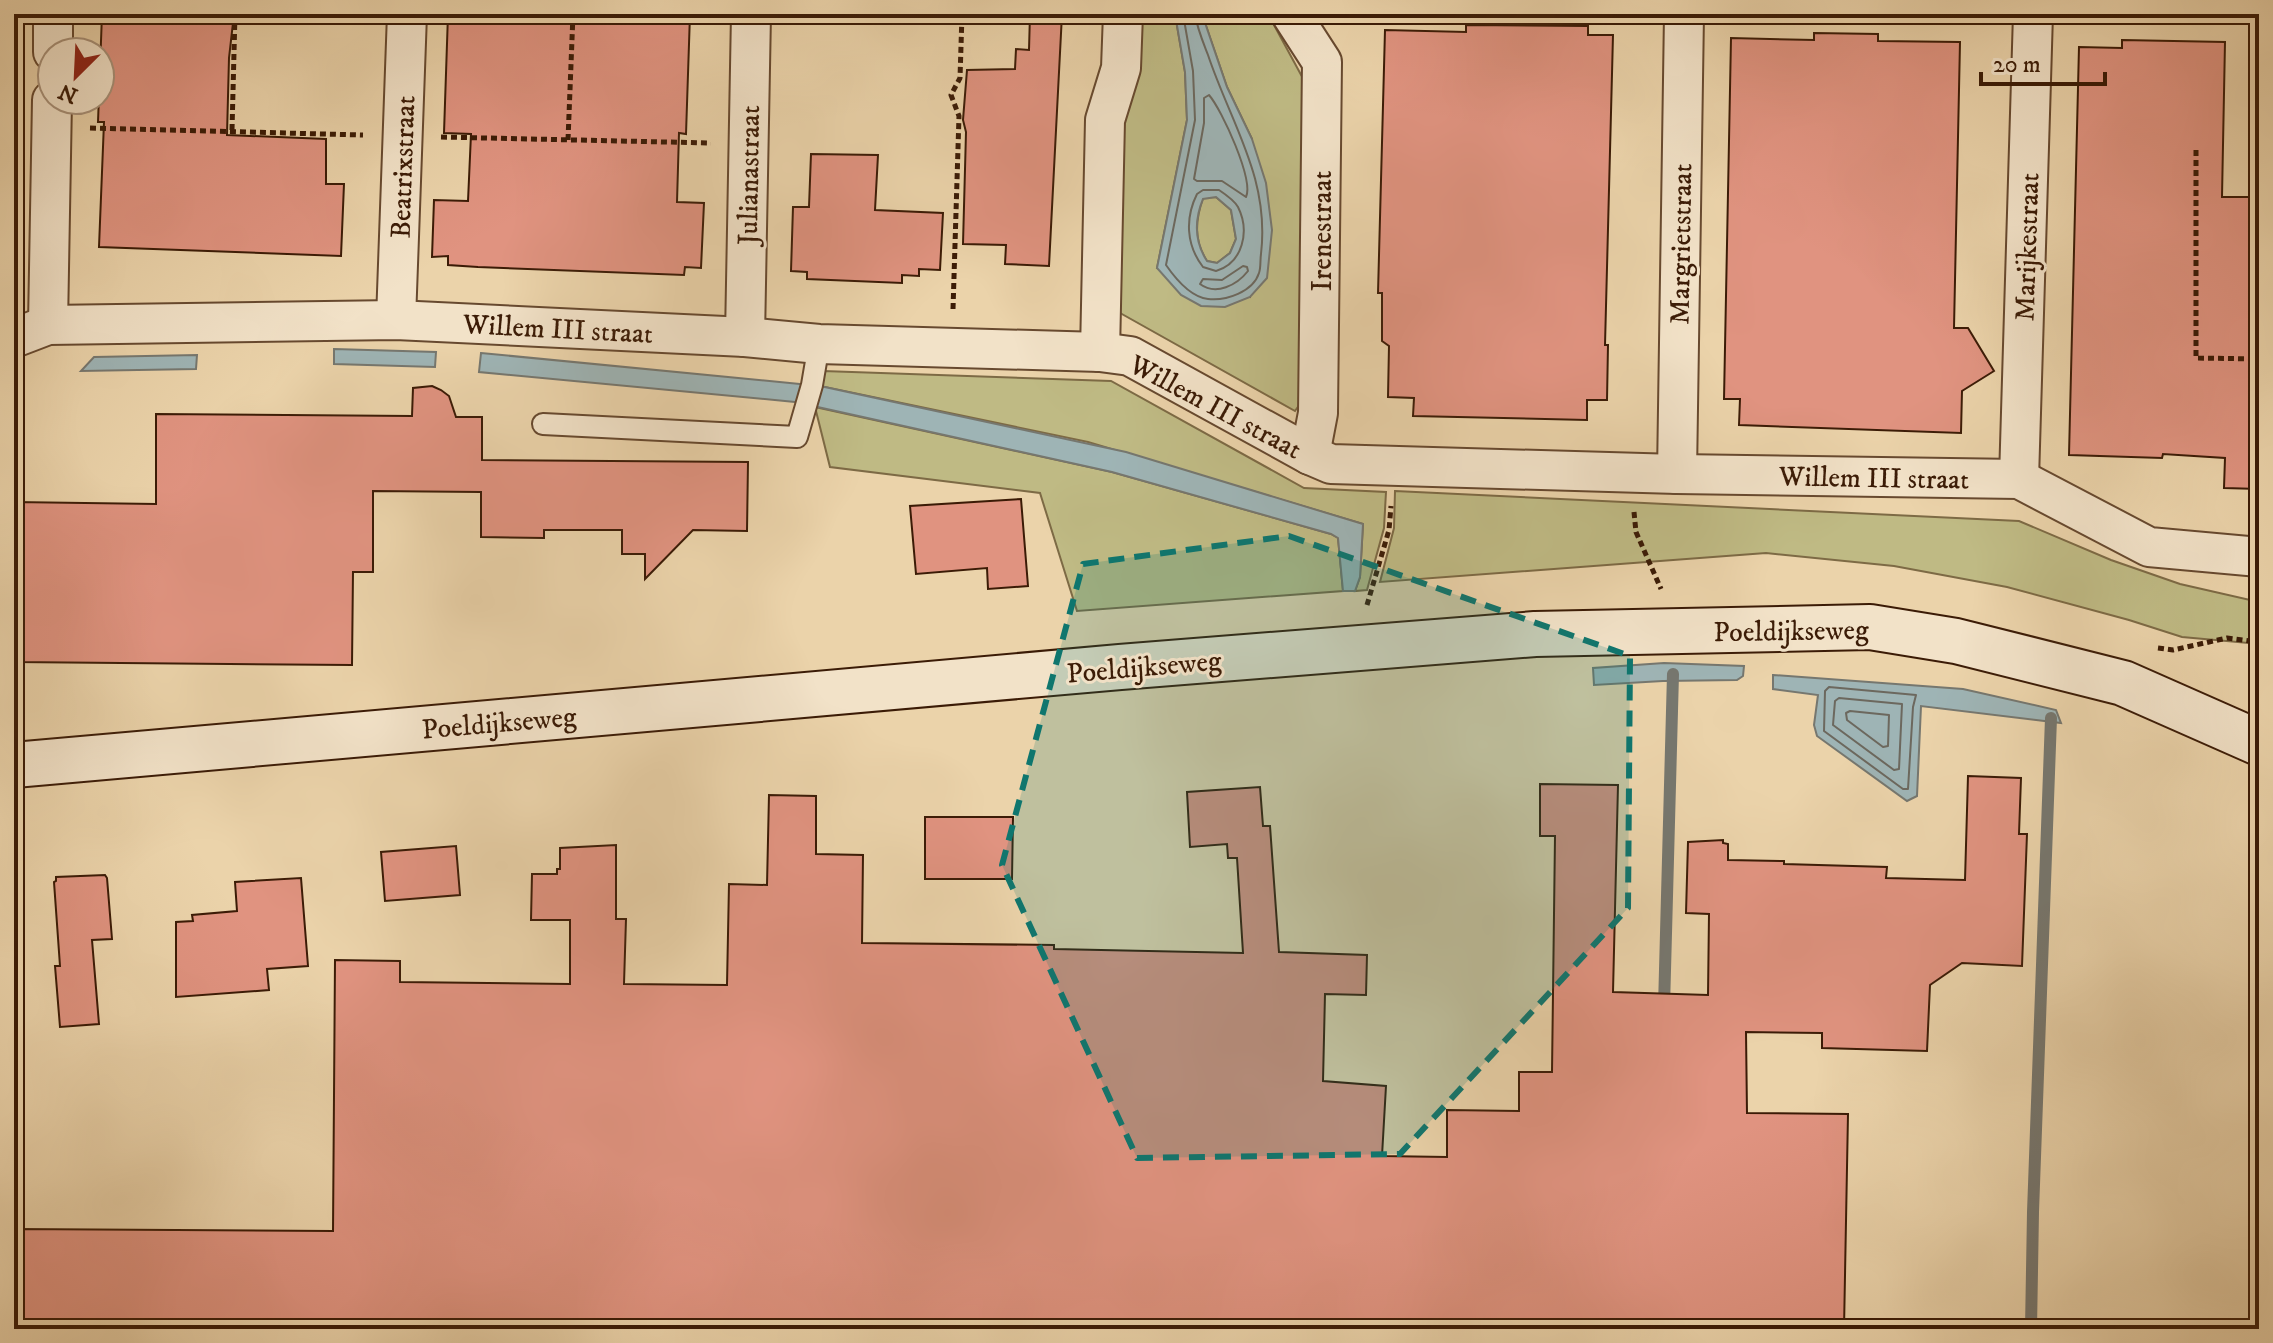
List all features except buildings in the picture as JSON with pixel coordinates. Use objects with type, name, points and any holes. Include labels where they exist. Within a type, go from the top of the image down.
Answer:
[{"type":"street","points":[[53,14],[53,36]]},
{"type":"street","name":"Beatrixstraat","points":[[396,320],[407,14]]},
{"type":"street","name":"Julianastraat","points":[[745,337],[751,14]]},
{"type":"street","points":[[1100,352],[1105,120],[1121,68],[1123,14]]},
{"type":"street","name":"Irenestraat","points":[[1291,14],[1322,62],[1318,413],[1310,455]]},
{"type":"street","name":"Margrietstraat","points":[[1677,474],[1684,14]]},
{"type":"street","name":"Marijkestraat","points":[[2019,479],[2033,14]]},
{"type":"street","points":[[31,331],[51,116]]},
{"type":"street","name":"Willem III straat","points":[[31,331],[396,320],[745,337],[819,344],[1100,352],[1130,356],[1331,464],[1677,474],[2019,479],[2149,547],[2259,557]]},
{"type":"street","name":"Poeldijkseweg","points":[[14,765],[1535,634],[1870,627],[1956,641],[2123,683],[2259,743]]},
{"type":"lane","points":[[543,424],[797,437],[812,385],[819,344]]},
{"type":"path","points":[[232,130],[235,14]]},
{"type":"path","points":[[568,140],[573,14]]},
{"type":"path","points":[[952,347],[959,116],[951,95],[960,78],[962,14]]},
{"type":"path","points":[[2196,150],[2196,358],[2259,359]]},
{"type":"path","points":[[1365,614],[1389,530],[1394,465]]},
{"type":"path","points":[[1629,471],[1636,532],[1661,590]]},
{"type":"highlighted area","points":[[1289,536],[1630,656],[1628,908],[1400,1154],[1137,1158],[1002,865],[1083,564]]},
{"type":"shaded area","points":[[1138,14],[1175,14],[1185,72],[1187,120],[1157,268],[1250,297],[1252,139],[1227,87],[1202,14],[1268,14],[1312,95],[1309,391],[1295,411],[1113,309],[1124,116]]},
{"type":"shaded area","points":[[1216,197],[1231,210],[1236,239],[1230,253],[1217,263],[1207,261],[1197,231],[1203,198]]},
{"type":"shaded area","points":[[823,371],[1111,381],[1304,488],[1386,492],[1384,528],[1367,590],[1355,591],[1360,577],[1363,524],[1088,442],[820,386]]},
{"type":"shaded area","points":[[815,407],[1112,472],[1331,534],[1338,538],[1343,591],[1077,611],[1040,493],[830,467]]},
{"type":"shaded area","points":[[1395,491],[2019,521],[2111,560],[2180,584],[2259,602],[2259,644],[2182,637],[2007,587],[1894,566],[1766,553],[1380,582],[1394,528]]},
{"type":"water","points":[[1175,14],[1202,14],[1227,87],[1252,139],[1266,183],[1272,230],[1267,278],[1250,297],[1225,307],[1201,306],[1181,295],[1157,268],[1187,120],[1185,72]],"holes":[[[1216,197],[1231,210],[1236,239],[1230,253],[1217,263],[1207,261],[1197,231],[1203,199]]]},
{"type":"water","points":[[334,349],[436,352],[435,367],[334,364]]},
{"type":"water","points":[[481,353],[820,386],[1126,452],[1363,524],[1360,577],[1355,591],[1343,591],[1338,538],[1331,534],[1112,472],[795,402],[479,372]]},
{"type":"water","points":[[197,355],[196,369],[81,371],[94,357]]},
{"type":"water","points":[[1664,663],[1744,666],[1743,676],[1737,680],[1594,685],[1593,668]]},
{"type":"water","points":[[1773,675],[1963,689],[2056,710],[2061,723],[1921,706],[1917,796],[1907,801],[1817,736],[1814,725],[1818,695],[1773,689]]},
{"type":"waterway","points":[[1664,1007],[1673,674]]},
{"type":"waterway","points":[[2031,1329],[2051,718]]}]
